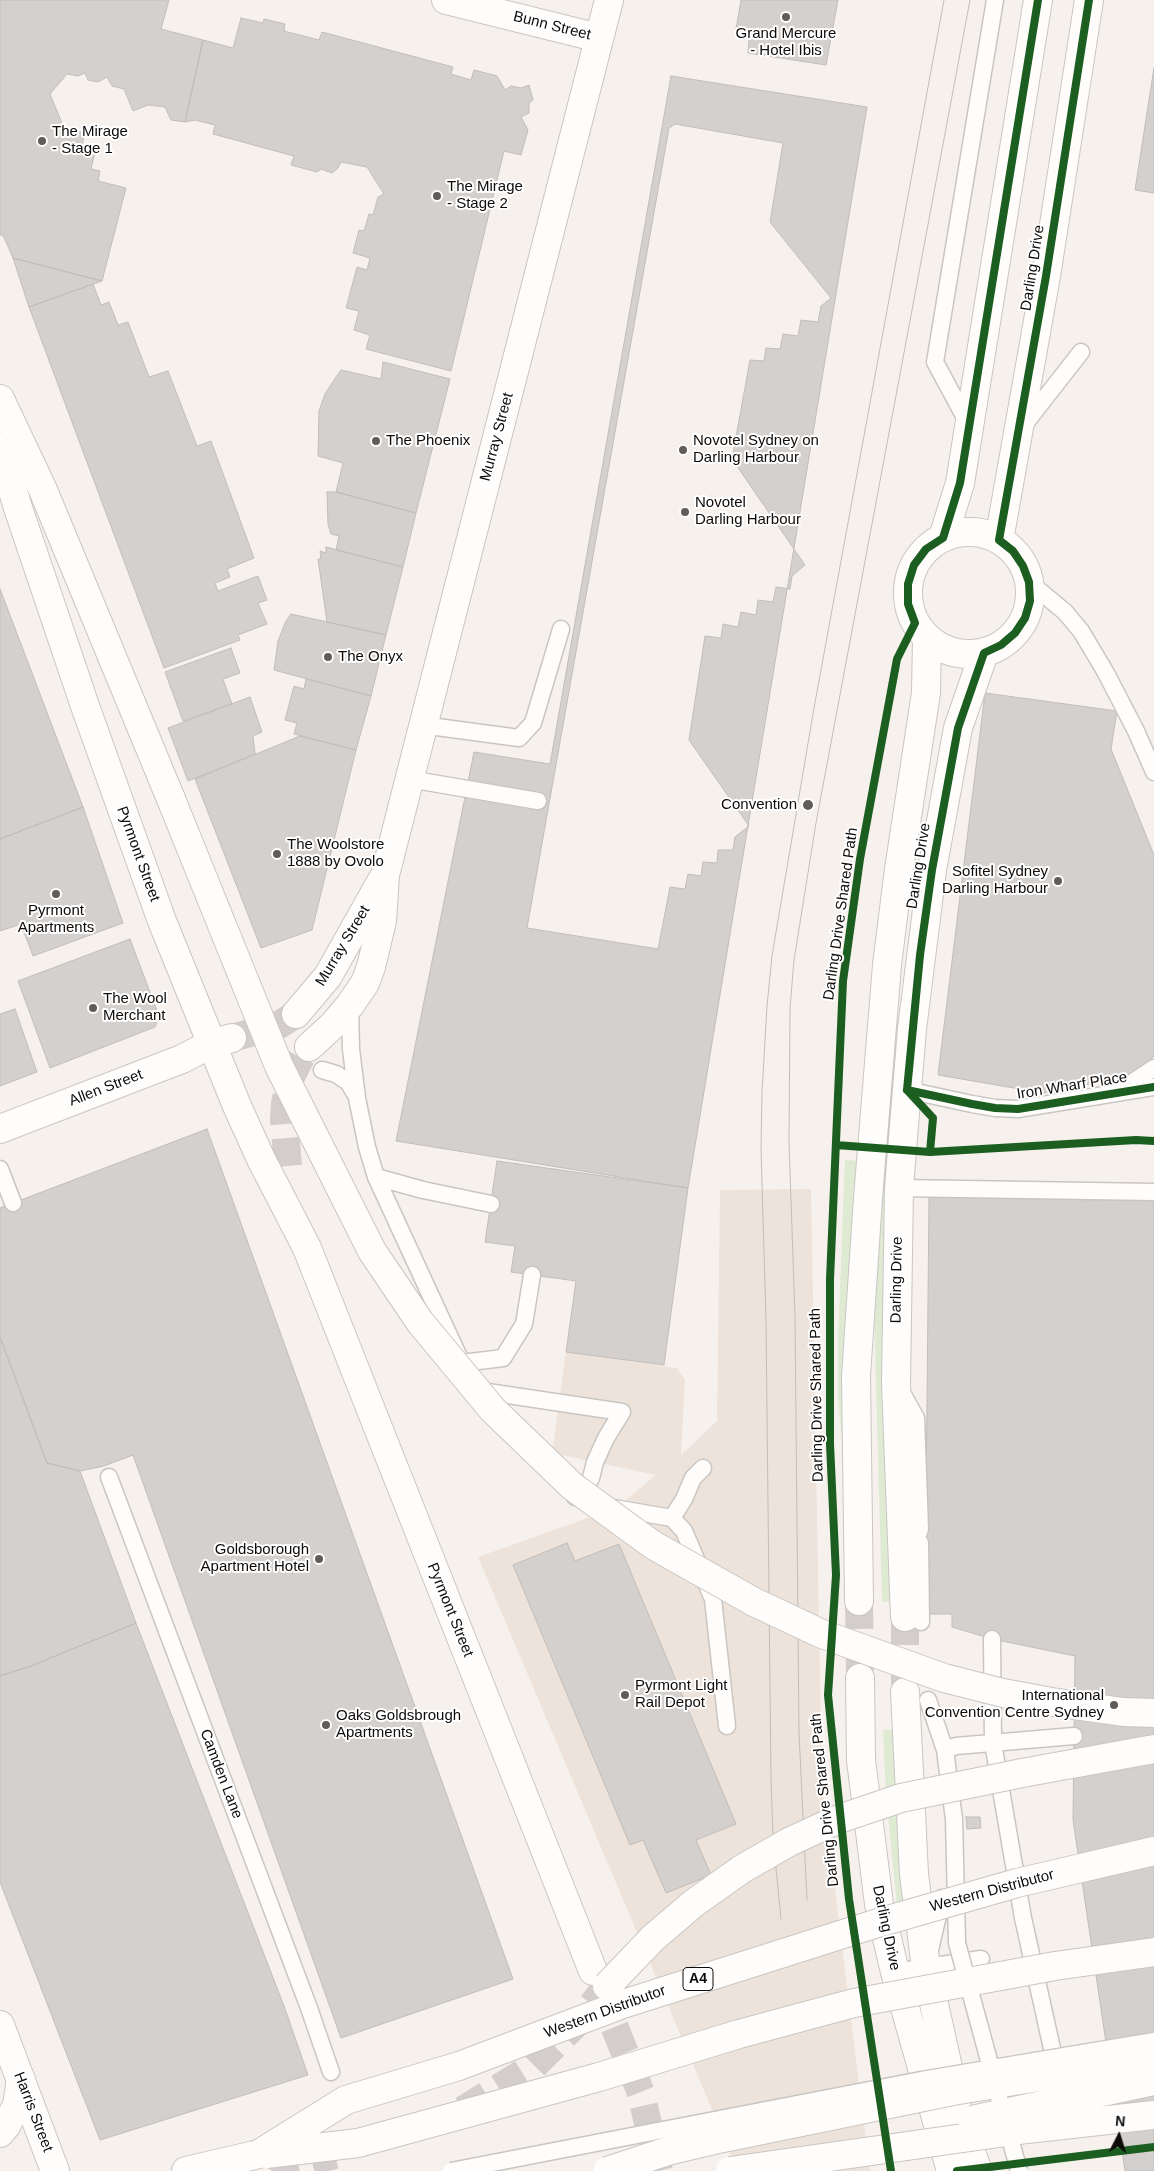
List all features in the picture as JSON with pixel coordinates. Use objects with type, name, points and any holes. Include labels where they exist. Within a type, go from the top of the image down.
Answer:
[{"type":"main road","name":"Bunn Street","points":[[446,0],[599,38]]},
{"type":"main road","name":"Murray Street","points":[[309,1047],[333,1025],[350,1005],[364,983],[371,967],[382,921],[385,875],[609,0]]},
{"type":"main road","points":[[943,538],[960,483],[1038,0]]},
{"type":"main road","name":"Darling Drive","points":[[999,540],[1046,276],[1089,0]]},
{"type":"main road","points":[[0,399],[43,490],[279,1066],[372,1251],[420,1322],[493,1410],[572,1486],[653,1545],[754,1602],[822,1634],[944,1678],[1003,1693],[1105,1709],[1154,1713]]},
{"type":"main road","name":"Pyrmont Street","points":[[0,448],[18,508],[85,706],[162,921],[222,1041],[261,1159],[307,1248],[600,1979],[654,1938],[694,1903],[742,1869],[788,1842],[839,1819],[901,1798],[1022,1773],[1154,1749]]},
{"type":"main road","points":[[961,532],[981,534],[999,540],[1013,551],[1023,566],[1029,582],[1030,601],[1025,618],[1015,633],[1001,645],[984,652],[964,655],[944,650],[927,639],[915,623],[908,604],[908,584],[914,565],[926,549],[943,538],[961,532]]},
{"type":"main road","name":"Darling Drive","points":[[859,1601],[856,1376],[868,1198],[886,982],[899,869],[926,693],[927,639]]},
{"type":"main road","name":"Darling Drive","points":[[913,1620],[904,1579],[896,1383],[899,1188],[920,955],[932,870],[958,728],[984,652]]},
{"type":"main road","name":"Murray Street","points":[[296,1014],[328,976],[385,875]]},
{"type":"main road","points":[[328,976],[350,1005]]},
{"type":"main road","name":"Allen Street","points":[[0,1129],[182,1059],[222,1041]]},
{"type":"main road","name":"Pyrmont Street","points":[[288,1166],[307,1248]]},
{"type":"main road","name":"Darling Drive","points":[[860,1678],[861,1760],[879,1904],[895,1972],[951,2171]]},
{"type":"main road","name":"Darling Drive","points":[[917,1696],[914,1874],[926,1968],[961,2126],[978,2171]]},
{"type":"main road","name":"Western Distributor","points":[[186,2171],[259,2154],[346,2100],[459,2066],[623,2004],[881,1922],[1017,1883],[1154,1851]]},
{"type":"main road","points":[[259,2154],[358,2143],[599,2077],[739,2034],[854,2003],[1055,1966],[1154,1952]]},
{"type":"main road","name":"Harris Street","points":[[0,2026],[55,2171]]},
{"type":"main road","points":[[607,2171],[668,2151],[732,2136],[953,2090],[1154,2058]]},
{"type":"main road","points":[[0,2133],[17,2105],[21,2080]]},
{"type":"main road","points":[[738,2171],[1154,2081]]},
{"type":"main road","points":[[730,2171],[1027,2129],[1154,2115]]},
{"type":"lane","points":[[969,425],[936,362],[996,0]]},
{"type":"lane","points":[[1018,434],[1081,352]]},
{"type":"lane","points":[[1029,582],[1065,612],[1081,630],[1136,731],[1154,772]]},
{"type":"lane","points":[[422,725],[520,738],[534,723],[561,630]]},
{"type":"lane","points":[[409,780],[538,801]]},
{"type":"lane","points":[[350,1005],[351,1050],[359,1105],[367,1147],[376,1177],[462,1363],[515,1440],[573,1499],[672,1518],[684,1531],[713,1600],[727,1726]]},
{"type":"lane","points":[[1117,1092],[1154,1068]]},
{"type":"lane","points":[[322,1070],[336,1074],[348,1082],[359,1105]]},
{"type":"lane","name":"Iron Wharf Place","points":[[907,1090],[980,1106],[1018,1109],[1154,1087]]},
{"type":"lane","points":[[0,1169],[13,1203]]},
{"type":"lane","points":[[376,1177],[423,1190],[491,1204]]},
{"type":"lane","points":[[899,1188],[1154,1192]]},
{"type":"lane","points":[[462,1363],[503,1358],[524,1324],[532,1275]]},
{"type":"lane","points":[[896,1383],[916,1418],[920,1529],[913,1620]]},
{"type":"lane","points":[[481,1391],[622,1412],[606,1438],[595,1462],[591,1478],[585,1488],[573,1499]]},
{"type":"lane","points":[[672,1518],[693,1478],[703,1468]]},
{"type":"lane","name":"Camden Lane","points":[[109,1477],[309,2008],[331,2072]]},
{"type":"lane","points":[[904,1579],[920,1529]]},
{"type":"lane","points":[[992,1639],[993,1743],[1023,1918],[1063,2094],[1075,2100],[1089,2102],[1115,2098]]},
{"type":"lane","points":[[917,1696],[945,1750],[954,1819],[957,1943],[1021,2170]]},
{"type":"lane","points":[[945,1750],[956,1746],[1074,1736]]},
{"type":"lane","points":[[926,1968],[954,1845]]},
{"type":"lane","points":[[895,1972],[981,1959]]},
{"type":"lane","points":[[452,2171],[921,2080],[1154,2041]]},
{"type":"shaded area","points":[[811,1189],[822,1785],[870,2171],[738,2171],[478,1557],[616,1508],[656,1475],[552,1453],[566,1352],[677,1368],[685,1380],[681,1455],[717,1421],[720,1190]]},
{"type":"green space","points":[[845,1160],[861,1161],[844,1466],[838,1397],[838,1339]]},
{"type":"green space","points":[[881,1168],[892,1169],[895,1601],[882,1602],[874,1311]]},
{"type":"green space","points":[[895,1729],[911,1904],[897,1906],[886,1795],[883,1730]]},
{"type":"building","name":"The Mirage - Stage 1","points":[[0,0],[169,0],[161,29],[203,40],[185,122],[171,120],[165,107],[148,105],[133,111],[124,89],[112,86],[107,77],[98,82],[88,80],[85,73],[78,76],[67,74],[50,94],[66,133],[73,130],[85,133],[81,149],[95,152],[91,169],[100,171],[98,181],[126,188],[102,281],[13,258],[3,235],[0,235]]},
{"type":"building","name":"Grand Mercure - Hotel Ibis","points":[[741,0],[838,0],[826,65],[748,53],[749,39],[735,35]]},
{"type":"building","name":"The Mirage - Stage 2","points":[[241,18],[263,23],[264,19],[285,24],[284,31],[319,40],[322,32],[453,67],[451,74],[471,80],[474,70],[497,76],[505,90],[511,86],[521,88],[529,85],[533,100],[529,103],[529,113],[521,117],[528,130],[521,155],[504,151],[451,371],[366,349],[370,335],[354,330],[359,311],[346,308],[357,267],[367,270],[370,258],[353,253],[359,230],[364,231],[369,214],[373,215],[378,197],[384,194],[367,167],[341,162],[332,173],[321,169],[317,172],[291,165],[294,156],[213,134],[215,125],[195,120],[185,122],[203,40],[233,48]]},
{"type":"building","points":[[1154,68],[1154,193],[1135,190]]},
{"type":"building","points":[[671,76],[867,107],[688,1188],[396,1141],[474,752],[550,764]]},
{"type":"building","name":"Novotel Darling Harbour","points":[[675,124],[783,143],[770,222],[831,298],[821,306],[818,322],[801,320],[798,336],[783,334],[780,349],[766,348],[764,361],[750,360],[732,459],[805,565],[792,576],[790,589],[776,587],[773,602],[758,600],[756,615],[741,612],[738,627],[723,624],[721,638],[705,636],[689,740],[749,826],[735,837],[733,850],[718,850],[717,863],[703,862],[701,876],[688,874],[685,889],[670,887],[658,949],[527,928],[669,128]]},
{"type":"building","points":[[13,258],[102,281],[29,307]]},
{"type":"building","points":[[93,284],[101,305],[109,302],[118,325],[128,322],[149,377],[168,371],[197,446],[211,441],[254,558],[227,569],[230,577],[215,583],[218,591],[258,576],[267,600],[258,603],[267,624],[238,635],[240,640],[164,668],[29,307]]},
{"type":"building","name":"The Phoenix","points":[[383,362],[450,379],[416,513],[336,492],[343,463],[318,456],[319,411],[325,394],[336,377],[341,370],[381,379]]},
{"type":"building","points":[[327,492],[336,492],[416,513],[403,567],[336,550],[339,536],[331,534],[328,524]]},
{"type":"building","points":[[326,547],[403,567],[386,635],[327,622],[318,559],[321,559],[320,551],[326,553]]},
{"type":"building","points":[[0,589],[83,807],[0,839]]},
{"type":"building","name":"The Onyx","points":[[291,614],[386,635],[371,696],[274,670],[278,641]]},
{"type":"building","points":[[231,648],[240,673],[223,679],[232,704],[183,721],[165,672]]},
{"type":"building","points":[[306,679],[371,696],[356,750],[294,734],[297,723],[285,720],[294,686],[304,689]]},
{"type":"building","name":"Sofitel Sydney Darling Harbour","points":[[985,693],[1117,711],[1111,749],[1154,855],[1154,1056],[1135,1075],[1043,1093],[938,1075]]},
{"type":"building","points":[[250,697],[262,732],[253,736],[255,754],[188,781],[168,728]]},
{"type":"building","name":"The Woolstore 1888 by Ovolo","points":[[300,736],[356,750],[312,930],[261,948],[195,779]]},
{"type":"building","name":"Pyrmont Apartments","points":[[83,807],[123,923],[33,956],[21,924],[0,931],[0,839]]},
{"type":"building","points":[[130,939],[159,1016],[155,1027],[50,1068],[18,981]]},
{"type":"building","points":[[15,1009],[37,1072],[0,1086],[0,1014]]},
{"type":"building","name":"Oaks Goldsbrough Apartments","points":[[207,1129],[513,1979],[341,2038],[133,1455],[104,1466],[80,1471],[47,1463],[0,1337],[0,1208]]},
{"type":"building","points":[[497,1161],[688,1188],[664,1365],[566,1352],[576,1281],[511,1272],[515,1246],[485,1242]]},
{"type":"building","name":"International Convention Centre Sydney","points":[[929,1197],[1154,1198],[1154,2171],[1125,2171],[1073,1820],[1075,1656],[992,1639],[952,1627],[952,1614],[925,1614]]},
{"type":"building","points":[[0,1337],[47,1463],[80,1471],[136,1623],[31,1666],[0,1676]]},
{"type":"building","name":"Pyrmont Light Rail Depot","points":[[567,1543],[575,1561],[619,1544],[736,1824],[696,1840],[711,1875],[666,1893],[643,1840],[630,1845],[513,1565]]},
{"type":"building","points":[[136,1623],[284,2006],[308,2075],[100,2140],[0,1882],[0,1676],[31,1666]]},
{"type":"building","points":[[966,1817],[980,1817],[981,1828],[967,1829]]},
{"type":"tunnel","points":[[232,1038],[279,1025],[296,1014]]},
{"type":"tunnel","points":[[288,1166],[284,1120],[285,1103],[291,1077],[302,1055],[309,1047]]},
{"type":"tunnel","points":[[859,1601],[860,1678]]},
{"type":"tunnel","points":[[905,1617],[905,1685]]},
{"type":"tunnel","points":[[463,2110],[534,2066],[578,2022],[607,1986]]},
{"type":"tunnel","points":[[599,1988],[641,2093],[659,2171]]},
{"type":"tunnel","points":[[271,2171],[335,2155]]},
{"type":"tram line","points":[[781,1919],[773,1838],[771,1779],[766,1321],[761,1148],[767,1006],[772,956],[814,708],[944,0]]},
{"type":"tram line","points":[[807,1900],[799,1733],[795,1316],[789,1142],[790,1008],[794,960],[816,823],[970,0]]},
{"type":"cycle path","name":"Darling Drive Shared Path","points":[[891,2171],[849,1899],[828,1695],[836,1575],[830,1444],[830,1279],[843,981],[860,859],[897,659],[915,623],[908,604],[908,584],[914,565],[926,549],[943,538],[960,483],[1038,0]]},
{"type":"cycle path","points":[[907,1090],[920,955],[932,870],[958,728],[984,653],[1001,645],[1015,633],[1025,618],[1030,601],[1029,582],[1023,566],[1013,551],[999,540],[1046,276],[1089,0]]},
{"type":"cycle path","points":[[907,1090],[995,1108],[1018,1109],[1154,1087]]},
{"type":"cycle path","points":[[907,1090],[933,1118],[930,1152]]},
{"type":"cycle path","points":[[836,1145],[930,1152],[1136,1140],[1154,1141]]},
{"type":"cycle path","points":[[957,2171],[1154,2147]]},
{"type":"place","name":"Grand Mercure - Hotel Ibis","points":[[786,17]]},
{"type":"place","name":"The Mirage - Stage 1","points":[[42,141]]},
{"type":"place","name":"The Mirage - Stage 2","points":[[437,196]]},
{"type":"place","name":"The Phoenix","points":[[376,441]]},
{"type":"place","name":"Novotel Sydney on Darling Harbour","points":[[683,450]]},
{"type":"place","name":"Novotel Darling Harbour","points":[[685,512]]},
{"type":"place","name":"The Onyx","points":[[328,657]]},
{"type":"place","name":"Convention","points":[[808,805]]},
{"type":"place","name":"The Woolstore 1888 by Ovolo","points":[[277,854]]},
{"type":"place","name":"Sofitel Sydney Darling Harbour","points":[[1058,881]]},
{"type":"place","name":"Pyrmont Apartments","points":[[56,894]]},
{"type":"place","name":"The Wool Merchant","points":[[93,1008]]},
{"type":"place","name":"Goldsborough Apartment Hotel","points":[[319,1559]]},
{"type":"place","name":"Pyrmont Light Rail Depot","points":[[625,1695]]},
{"type":"place","name":"International Convention Centre Sydney","points":[[1114,1705]]},
{"type":"place","name":"Oaks Goldsbrough Apartments","points":[[326,1725]]}]
